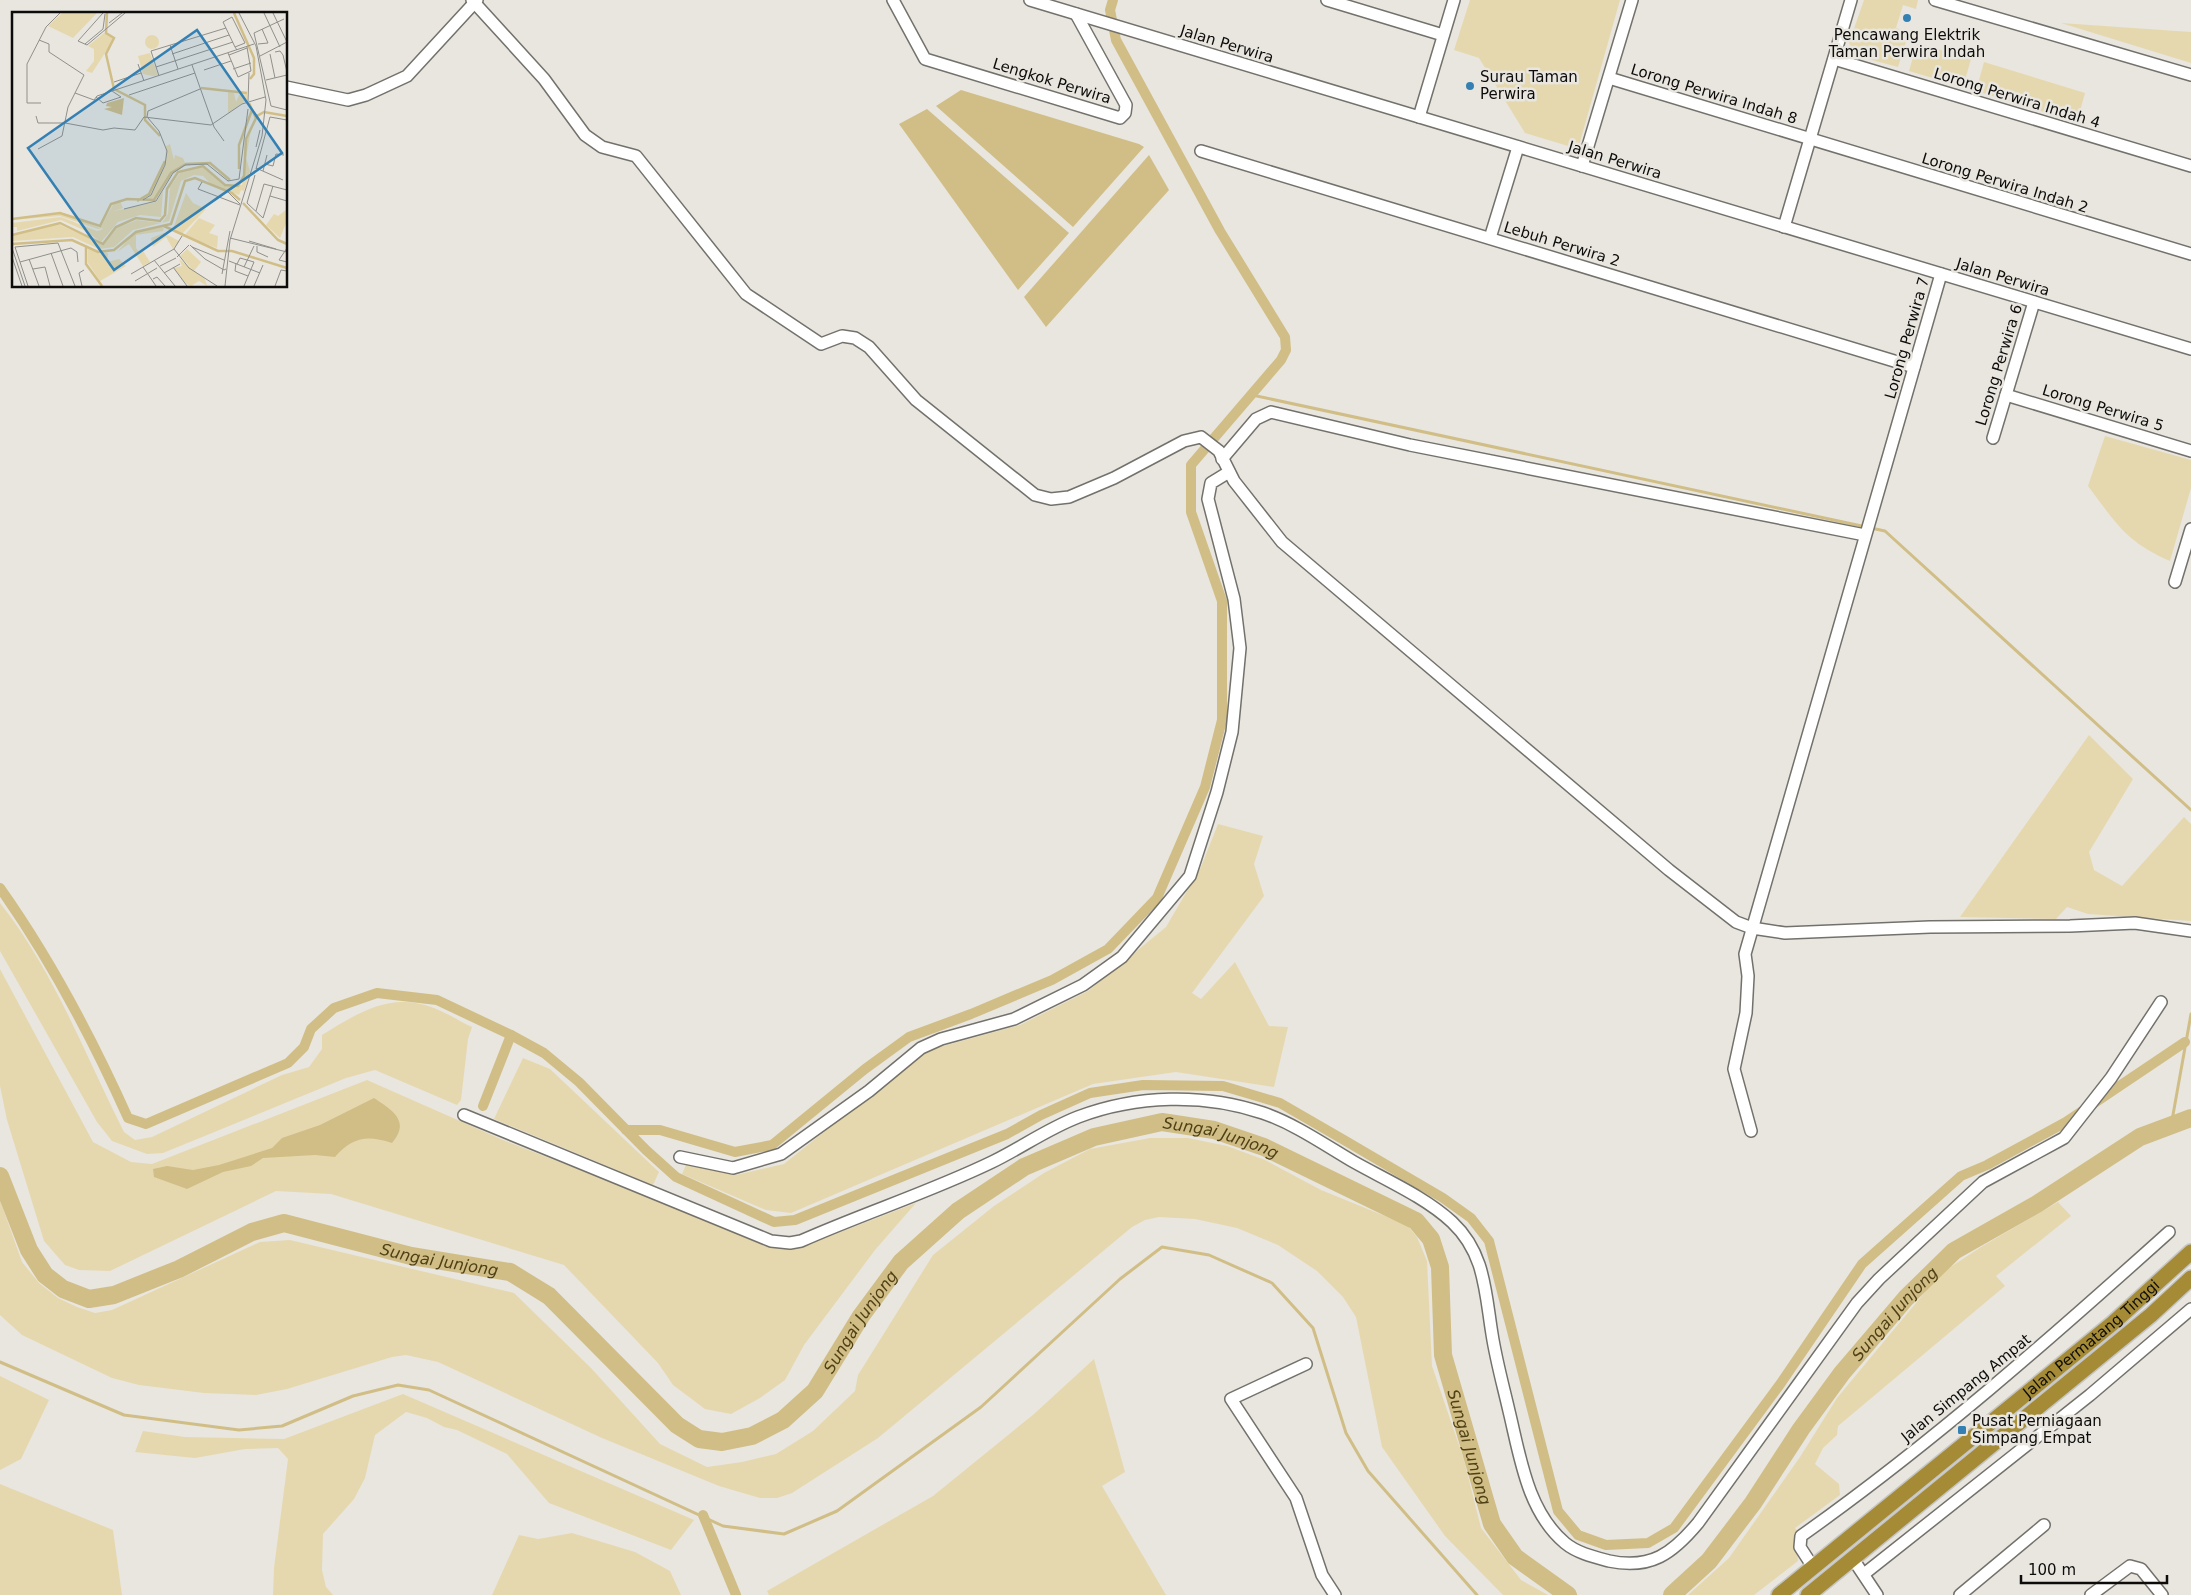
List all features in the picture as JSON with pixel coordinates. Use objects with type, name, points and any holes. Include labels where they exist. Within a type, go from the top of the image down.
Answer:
[{"type":"highway","name":"Jalan Permatang Tinggi","points":[[1779,1595],[2113,1323],[2191,1252]]},
{"type":"highway","name":"Jalan Permatang Tinggi","points":[[1808,1595],[2189,1283]]},
{"type":"street","name":"Lengkok Perwira","points":[[893,0],[925,58],[1120,118],[1125,113],[1126,105],[1076,14]]},
{"type":"street","points":[[1327,0],[1358,4],[1443,35]]},
{"type":"street","points":[[1419,117],[1454,0]]},
{"type":"street","points":[[1582,166],[1632,0]]},
{"type":"street","points":[[1784,227],[1851,0]]},
{"type":"street","points":[[1935,0],[2191,76]]},
{"type":"street","points":[[288,88],[348,100],[366,95],[408,76],[474,1],[544,80],[585,135],[602,147],[636,156],[746,294],[822,344],[842,336],[855,338],[869,347],[916,400],[1035,495],[1051,499],[1069,497],[1114,478],[1184,441],[1202,436],[1221,455],[1229,472],[1282,542],[1367,617],[1669,870],[1736,922],[1752,928],[1785,933],[1930,927],[2070,926],[2135,923],[2191,932]]},
{"type":"street","name":"Jalan Perwira","points":[[1037,1],[2191,349]]},
{"type":"street","name":"Lorong Perwira Indah 4","points":[[1834,59],[2191,166]]},
{"type":"street","name":"Lorong Perwira Indah 8","points":[[1609,78],[1810,140]]},
{"type":"street","name":"Lorong Perwira Indah 2","points":[[1810,140],[2191,254]]},
{"type":"street","points":[[1490,238],[1518,147]]},
{"type":"street","name":"Lebuh Perwira 2","points":[[1201,151],[1914,366]]},
{"type":"street","name":"Lorong Perwira 7","points":[[1751,1131],[1734,1069],[1746,1014],[1748,976],[1745,954],[1941,274]]},
{"type":"street","name":"Lorong Perwira 6","points":[[1993,438],[2034,302]]},
{"type":"street","name":"Lorong Perwira 5","points":[[2006,395],[2191,451]]},
{"type":"street","points":[[1221,455],[1256,419],[1271,412],[1410,445],[1866,533]]},
{"type":"street","points":[[680,1156],[733,1168],[781,1154],[869,1091],[920,1048],[941,1039],[1014,1019],[1083,985],[1122,957],[1190,876],[1217,792],[1232,732],[1240,648],[1234,599],[1208,499],[1211,483],[1229,472]]},
{"type":"street","points":[[2175,582],[2191,529]]},
{"type":"street","points":[[464,1115],[771,1241],[790,1244],[992,1162],[1044,1132],[1110,1106],[1148,1100],[1184,1100],[1222,1104],[1262,1112],[1290,1125],[1431,1207],[1450,1220],[1471,1244],[1479,1261],[1494,1346],[1532,1495],[1542,1516],[1567,1545],[1587,1556],[1616,1562],[1658,1558],[1680,1545],[1698,1523],[1857,1303],[1879,1279],[1983,1182],[2064,1138],[2088,1110],[2111,1078],[2161,1002]]},
{"type":"street","name":"Jalan Simpang Ampat","points":[[1813,1567],[1800,1547],[1801,1536],[1859,1495],[2058,1332],[2168,1232]]},
{"type":"street","points":[[1864,1574],[2083,1401],[2191,1309]]},
{"type":"street","points":[[1306,1364],[1231,1399],[1296,1498],[1322,1575],[1335,1595]]},
{"type":"street","points":[[1967,1593],[2044,1525]]},
{"type":"street","points":[[1853,1559],[1877,1595]]},
{"type":"street","points":[[2091,1595],[2130,1566],[2140,1569],[2162,1595]]},
{"type":"shaded area","points":[[1470,0],[1620,0],[1578,149],[1525,133],[1479,58],[1454,50]]},
{"type":"shaded area","points":[[1864,0],[1918,0],[1916,9],[1903,5],[1896,28],[1909,32],[1898,67],[1857,56],[1849,43]]},
{"type":"shaded area","points":[[2061,23],[2191,32],[2191,63]]},
{"type":"shaded area","points":[[1917,43],[1971,59],[1963,87],[1909,71]]},
{"type":"shaded area","points":[[1984,62],[2085,93],[2077,122],[1976,91]]},
{"type":"shaded area","points":[[961,90],[1144,147],[1073,227],[936,106]]},
{"type":"shaded area","points":[[927,109],[1069,233],[1018,290],[899,124]]},
{"type":"shaded area","points":[[1149,155],[1169,190],[1046,327],[1024,297]]},
{"type":"shaded area","points":[[2105,436],[2191,460],[2191,488],[2170,561],[2132,539],[2115,521],[2088,486]]},
{"type":"shaded area","points":[[2089,735],[2133,779],[2089,852],[2094,870],[2122,886],[2184,817],[2191,824],[2191,921],[2088,914],[2067,907],[2056,919],[1960,917]]},
{"type":"shaded area","points":[[1218,824],[1263,836],[1254,864],[1264,896],[1192,993],[1201,999],[1235,962],[1269,1026],[1288,1027],[1274,1087],[1176,1072],[1093,1084],[791,1213],[766,1210],[682,1174],[686,1165],[736,1175],[784,1164],[925,1051],[1020,1025],[1088,991],[1166,927],[1201,867]]},
{"type":"shaded area","points":[[0,903],[19,929],[53,985],[124,1132],[135,1140],[152,1137],[282,1075],[309,1067],[322,1049],[322,1035],[362,1012],[389,1003],[418,1003],[439,1010],[472,1027],[468,1039],[461,1100],[457,1105],[375,1070],[346,1078],[163,1153],[147,1154],[112,1141],[97,1122],[0,951]]},
{"type":"shaded area","points":[[0,969],[93,1142],[131,1162],[152,1164],[367,1080],[503,1140],[781,1248],[799,1248],[916,1203],[875,1250],[804,1345],[785,1380],[760,1398],[731,1414],[705,1409],[673,1385],[658,1363],[564,1265],[331,1194],[276,1191],[110,1271],[79,1270],[65,1265],[44,1241],[7,1120],[0,1086]]},
{"type":"shaded area","points":[[523,1058],[550,1069],[659,1172],[653,1185],[494,1119]]},
{"type":"shaded area","points":[[374,1098],[393,1112],[399,1122],[400,1128],[392,1143],[375,1139],[361,1140],[348,1145],[335,1157],[315,1155],[263,1158],[251,1166],[223,1172],[187,1189],[154,1177],[153,1169],[167,1166],[193,1170],[219,1165],[272,1148],[282,1138],[320,1125]]},
{"type":"shaded area","points":[[1150,1138],[1188,1138],[1227,1146],[1265,1160],[1321,1190],[1407,1225],[1417,1237],[1427,1261],[1432,1366],[1464,1460],[1481,1528],[1521,1580],[1548,1595],[1503,1595],[1445,1536],[1382,1447],[1356,1317],[1343,1297],[1317,1271],[1278,1245],[1237,1228],[1195,1219],[1159,1217],[1145,1220],[1132,1227],[878,1438],[792,1493],[777,1498],[760,1498],[719,1486],[602,1438],[438,1362],[406,1355],[392,1357],[287,1389],[256,1395],[204,1393],[139,1385],[112,1378],[22,1335],[0,1315],[0,1200],[22,1262],[39,1283],[58,1298],[95,1313],[112,1310],[260,1242],[290,1240],[514,1293],[591,1368],[660,1444],[707,1467],[742,1462],[776,1454],[813,1431],[855,1391],[858,1375],[933,1255],[994,1206],[1044,1173],[1090,1149]]},
{"type":"shaded area","points":[[2058,1202],[2071,1216],[1996,1276],[2005,1286],[1838,1426],[1837,1435],[1823,1448],[1815,1464],[1839,1484],[1840,1495],[1795,1528],[1800,1535],[1796,1538],[1798,1561],[1754,1595],[1688,1595],[1729,1558],[1800,1457],[1837,1398],[1940,1274],[1981,1247]]},
{"type":"shaded area","points":[[1094,1359],[1125,1472],[1102,1486],[1166,1595],[769,1595],[767,1591],[933,1496],[1034,1414]]},
{"type":"shaded area","points":[[0,1376],[49,1400],[21,1459],[0,1470]]},
{"type":"shaded area","points":[[403,1394],[694,1520],[671,1550],[549,1503],[507,1454],[457,1430],[406,1412],[375,1435],[365,1478],[354,1499],[323,1534],[322,1570],[326,1587],[333,1595],[273,1595],[274,1568],[288,1459],[278,1448],[245,1449],[195,1458],[135,1452],[143,1431],[185,1437],[284,1439]]},
{"type":"shaded area","points":[[0,1484],[113,1530],[122,1595],[0,1595]]},
{"type":"shaded area","points":[[572,1533],[635,1552],[670,1571],[681,1595],[492,1595],[519,1535],[538,1539]]},
{"type":"waterway","points":[[626,1130],[660,1130],[735,1152],[772,1145],[865,1069],[909,1037],[971,1014],[1052,980],[1108,949],[1157,898],[1205,787],[1222,720],[1222,601],[1191,512],[1191,465],[1281,360],[1286,350],[1285,337],[1220,231],[1116,40],[1110,10],[1113,0]]},
{"type":"waterway","points":[[1252,395],[1885,531],[2191,810]]},
{"type":"waterway","points":[[0,888],[19,915],[70,1000],[128,1118],[146,1124],[288,1063],[304,1047],[311,1029],[334,1008],[377,993],[437,1000],[544,1053],[579,1082],[646,1150],[676,1177],[774,1222],[795,1220],[1007,1134],[1041,1115],[1090,1093],[1143,1085],[1223,1086],[1280,1103],[1443,1198],[1471,1218],[1489,1241],[1558,1511],[1578,1535],[1606,1545],[1648,1543],[1674,1528],[1781,1383],[1862,1264],[1961,1176],[1987,1165],[2066,1122],[2185,1042]]},
{"type":"waterway","points":[[2171,1126],[2191,1014]]},
{"type":"waterway","points":[[483,1106],[511,1035]]},
{"type":"waterway","name":"Sungai Junjong","points":[[1672,1595],[1709,1561],[1753,1503],[1801,1429],[1842,1373],[1906,1298],[1954,1251],[2037,1204],[2140,1137],[2191,1118]]},
{"type":"waterway","name":"Sungai Junjong","points":[[0,1176],[29,1250],[45,1275],[63,1289],[89,1299],[114,1295],[179,1269],[252,1232],[284,1223],[411,1256],[510,1272],[549,1296],[677,1425],[699,1439],[722,1442],[752,1436],[783,1420],[815,1391],[861,1316],[901,1262],[958,1211],[1024,1167],[1094,1137],[1162,1122],[1214,1130],[1264,1147],[1416,1221],[1431,1239],[1440,1267],[1443,1355],[1492,1524],[1515,1557],[1568,1595]]},
{"type":"waterway","points":[[0,1362],[124,1415],[239,1430],[282,1426],[353,1396],[398,1385],[429,1390],[723,1526],[784,1534],[837,1511],[981,1407],[1120,1279],[1162,1247],[1209,1255],[1272,1283],[1313,1328],[1346,1433],[1368,1471],[1477,1595]]},
{"type":"waterway","points":[[703,1515],[736,1595]]},
{"type":"place","name":"Pencawang Elektrik Taman Perwira Indah","points":[[1907,18]]},
{"type":"place","name":"Surau Taman Perwira","points":[[1470,86]]},
{"type":"place","name":"Pusat Perniagaan Simpang Empat","points":[[1962,1430]]}]
